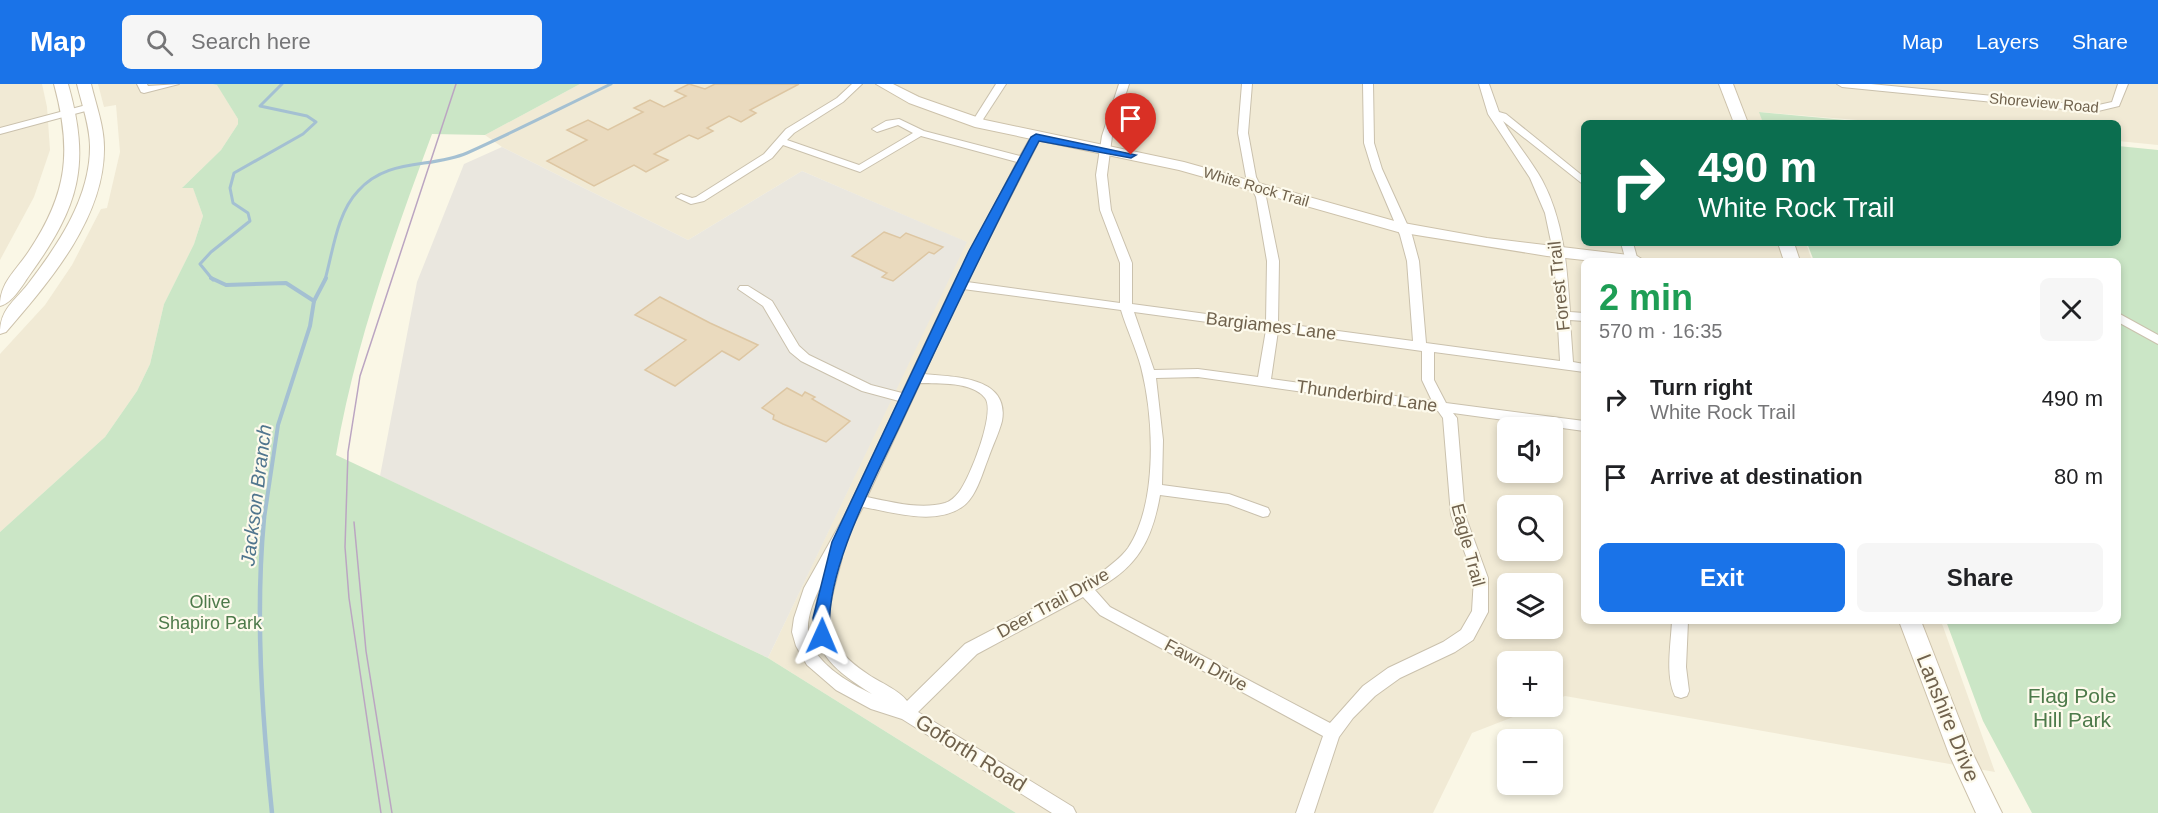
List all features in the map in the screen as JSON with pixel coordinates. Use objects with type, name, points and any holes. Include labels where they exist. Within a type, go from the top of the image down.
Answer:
[{"type":"street","points":[[0,301],[19,279],[66,198],[74,160],[69,113],[61,84]]},
{"type":"street","points":[[0,328],[43,275],[83,209],[96,165],[97,147],[84,84]]},
{"type":"street","points":[[142,84],[144,90],[174,85]]},
{"type":"street","points":[[681,197],[691,201],[700,199],[768,156],[796,126],[840,100],[857,84]]},
{"type":"street","name":"White Rock Trail","points":[[883,84],[922,105],[976,122],[1256,186],[1402,228],[1611,258]]},
{"type":"street","points":[[976,122],[1001,84]]},
{"type":"street","name":"Deer Trail Drive","points":[[906,713],[971,649],[1085,589],[1124,563],[1142,536],[1154,489],[1157,450],[1149,374],[1126,308],[1126,266],[1107,222],[1103,203],[1102,149],[1125,84]]},
{"type":"street","points":[[1247,84],[1243,133],[1251,177],[1261,197],[1274,261],[1271,326],[1264,382]]},
{"type":"street","name":"Eagle Trail","points":[[1305,813],[1332,733],[1370,691],[1394,673],[1449,647],[1467,634],[1480,612],[1481,578],[1458,515],[1450,418],[1434,394],[1428,380],[1413,261],[1377,169],[1369,142],[1368,84]]},
{"type":"street","name":"Forest Trail","points":[[1484,84],[1493,114],[1504,135],[1536,179],[1544,196],[1558,251],[1567,366]]},
{"type":"street","points":[[1726,84],[1740,120]]},
{"type":"street","name":"Shoreview Road","points":[[1842,84],[2103,109],[2116,104],[2123,84]]},
{"type":"street","points":[[1980,84],[1990,99]]},
{"type":"street","points":[[0,131],[90,107]]},
{"type":"street","points":[[1493,114],[1503,116],[1581,180]]},
{"type":"street","points":[[877,129],[891,121],[897,121],[920,133],[982,151],[993,158],[1008,162],[1023,160]]},
{"type":"street","points":[[780,141],[860,170],[920,133]]},
{"type":"street","name":"Goforth Road","points":[[1036,137],[958,285],[917,378],[839,542],[820,618],[822,636],[833,655],[844,665],[900,703],[906,713],[1067,813]]},
{"type":"street","points":[[50,228],[73,225]]},
{"type":"street","name":"Bargiames Lane","points":[[958,285],[1581,368]]},
{"type":"street","points":[[744,289],[768,304],[795,349],[805,358],[867,388],[906,398]]},
{"type":"street","points":[[1563,316],[1581,317]]},
{"type":"street","points":[[2121,319],[2158,340]]},
{"type":"street","name":"Thunderbird Lane","points":[[1149,374],[1198,373],[1581,426]]},
{"type":"street","points":[[858,501],[934,511],[948,508],[964,496],[995,421],[997,410],[995,398],[989,390],[979,386],[917,378]]},
{"type":"street","points":[[1154,489],[1229,499],[1263,512]]},
{"type":"street","name":"Fawn Drive","points":[[1085,589],[1105,611],[1332,733]]},
{"type":"street","points":[[1680,624],[1678,667],[1681,691]]},
{"type":"street","name":"Lanshire Drive","points":[[1911,624],[1961,754],[1989,813]]},
{"type":"shaded area","points":[[0,84],[42,84],[47,107],[50,150],[34,197],[0,260]]},
{"type":"shaded area","points":[[98,84],[217,84],[238,119],[238,124],[221,150],[183,187],[193,187],[203,216],[194,244],[164,304],[150,364],[137,391],[105,437],[0,532],[0,354],[45,305],[72,265],[101,209],[107,208],[120,152],[116,105],[104,107]]},
{"type":"shaded area","points":[[580,84],[2158,84],[2158,145],[2121,141],[2121,120],[1857,120],[1760,112],[1762,120],[1581,120],[1581,246],[1807,246],[1811,258],[1581,258],[1581,624],[1942,624],[1995,772],[1563,697],[1563,651],[1497,651],[1497,717],[1513,717],[1472,733],[1433,813],[1016,813],[768,658],[966,242],[802,171],[688,240],[502,147],[485,135]]},
{"type":"shaded area","points":[[502,147],[688,240],[802,171],[967,242],[768,658],[380,476],[417,282],[464,164]]},
{"type":"green space","name":"Olive Shapiro Park","points":[[213,84],[580,84],[485,135],[432,134],[389,252],[364,332],[336,455],[768,658],[1016,813],[0,813],[0,532],[105,437],[137,391],[150,364],[164,304],[194,244],[203,216],[193,188],[182,188],[221,150],[238,124],[238,119],[217,85]]},
{"type":"green space","points":[[1759,112],[1844,120],[1762,120]]},
{"type":"green space","name":"Flag Pole Hill Park","points":[[2121,146],[2158,150],[2158,813],[2032,813],[1983,721],[1947,624],[2121,624],[2121,258],[1813,258],[1808,246],[2121,246]]},
{"type":"building","points":[[689,84],[705,89],[715,84],[799,84],[750,110],[756,113],[741,122],[729,116],[707,128],[713,131],[698,139],[689,135],[654,154],[668,160],[646,172],[634,165],[594,186],[547,161],[587,140],[567,130],[588,120],[608,130],[643,112],[634,108],[650,100],[664,107],[686,96],[675,91]]},
{"type":"building","points":[[884,232],[900,238],[906,233],[943,247],[934,254],[929,252],[893,281],[882,277],[887,273],[852,256]]},
{"type":"building","points":[[660,297],[758,345],[739,360],[722,351],[675,386],[645,370],[686,340],[635,315]]},
{"type":"building","points":[[787,388],[802,396],[805,392],[815,397],[812,399],[850,421],[826,442],[773,419],[774,415],[762,408]]},
{"type":"waterway","name":"Jackson Branch","points":[[212,278],[200,264],[211,252],[250,221],[248,213],[233,203],[230,188],[234,173],[303,134],[316,122],[307,116],[260,106],[282,84]]},
{"type":"waterway","points":[[325,280],[340,221],[351,200],[370,180],[396,168],[453,158],[467,153],[611,84]]},
{"type":"waterway","name":"Jackson Branch","points":[[212,278],[226,285],[286,283],[314,301]]},
{"type":"waterway","points":[[314,301],[325,280]]},
{"type":"waterway","name":"Jackson Branch","points":[[264,519],[278,425],[310,326],[314,301]]},
{"type":"waterway","name":"Jackson Branch","points":[[264,518],[260,592],[261,666],[272,813]]},
{"type":"tram line","points":[[381,813],[349,598],[345,547],[348,452],[360,376],[456,84]]},
{"type":"tram line","points":[[354,522],[366,651],[392,813]]},
{"type":"route","points":[[822,636],[820,618],[839,542],[940,329],[958,285],[1036,137],[1131,155]]}]
